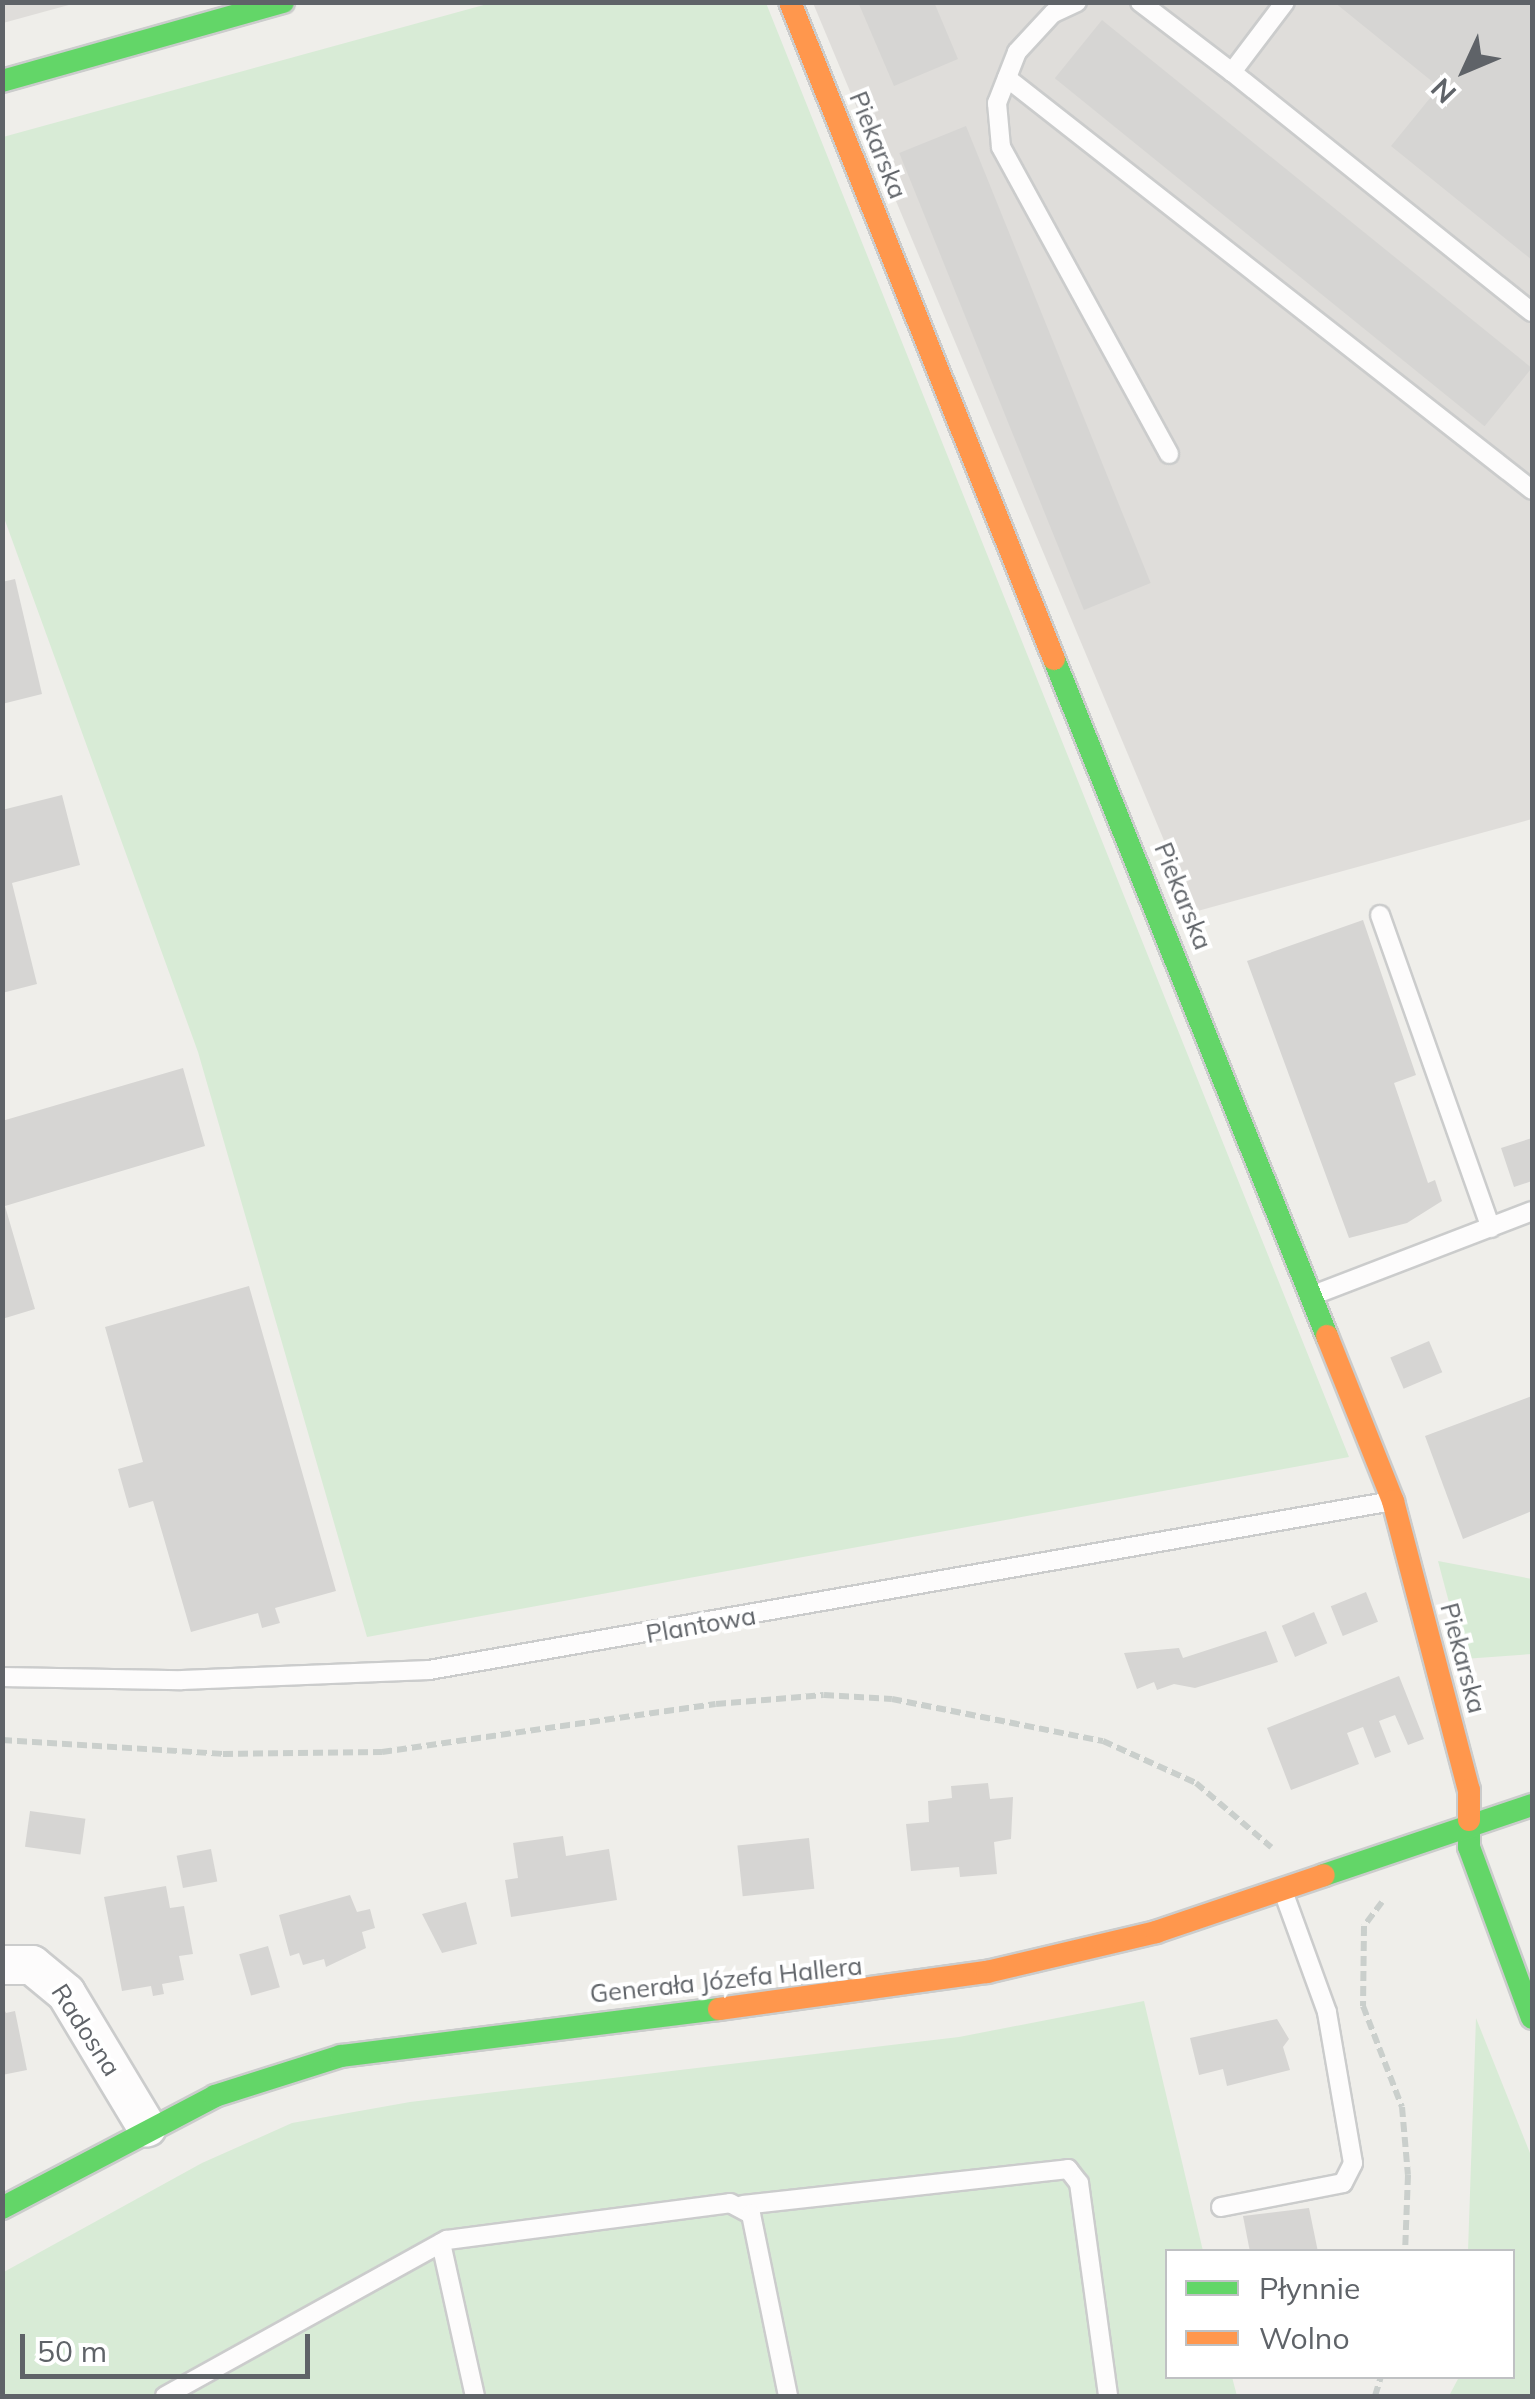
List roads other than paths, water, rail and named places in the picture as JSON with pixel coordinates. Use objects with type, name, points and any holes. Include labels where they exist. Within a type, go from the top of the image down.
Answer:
[{"type":"street","points":[[2,81],[283,2]]},
{"type":"street","name":"Piekarska","points":[[790,2],[1316,1295],[1393,1501],[1469,1790],[1469,1848],[1532,2018]]},
{"type":"street","name":"Generała Józefa Hallera","points":[[2,2208],[147,2128],[214,2096],[341,2056],[485,2033],[852,1995],[987,1972],[1156,1932],[1532,1806]]},
{"type":"street","name":"Radosna","points":[[2,1965],[32,1965],[55,1980],[147,2128]]},
{"type":"lane","points":[[1077,2],[1053,13],[1017,52],[997,104],[1001,147],[1169,454]]},
{"type":"lane","points":[[1140,2],[1532,312]]},
{"type":"lane","points":[[1232,72],[1285,2]]},
{"type":"lane","points":[[1007,78],[1532,490]]},
{"type":"lane","points":[[1380,915],[1491,1228]]},
{"type":"lane","points":[[1316,1295],[1532,1212]]},
{"type":"lane","name":"Plantowa","points":[[2,1676],[182,1680],[429,1670],[1393,1501]]},
{"type":"lane","points":[[1221,2207],[1342,2183],[1353,2163],[1327,2012],[1281,1888]]},
{"type":"lane","points":[[174,2394],[441,2243],[573,2219],[743,2205],[1068,2169],[1079,2183],[1108,2396]]},
{"type":"lane","points":[[743,2205],[760,2246],[788,2396]]},
{"type":"lane","points":[[441,2243],[474,2396]]}]
